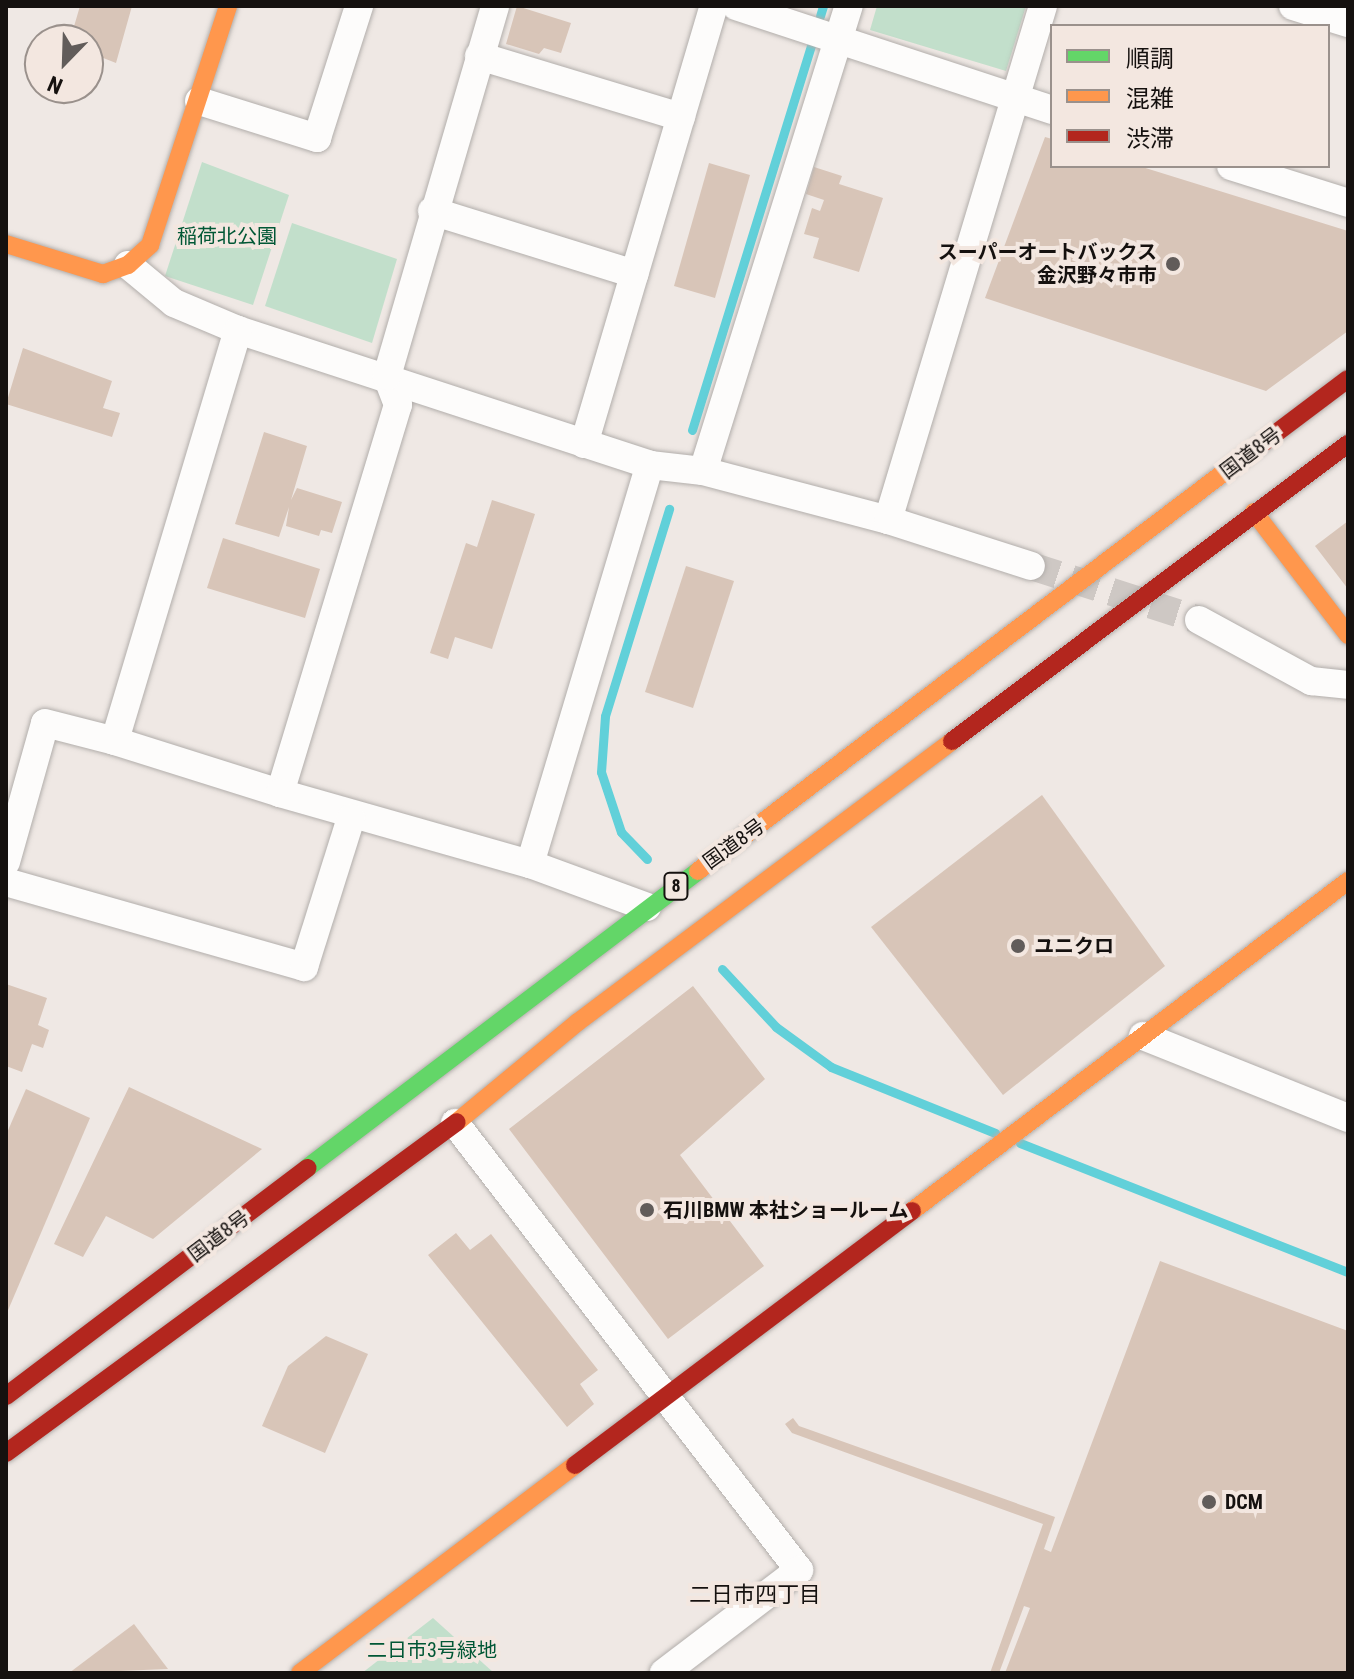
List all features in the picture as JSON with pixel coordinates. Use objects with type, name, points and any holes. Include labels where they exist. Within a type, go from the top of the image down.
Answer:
[{"type":"main road","points":[[6,244],[103,274],[128,265],[150,245],[228,6]]},
{"type":"main road","name":"国道8号","points":[[6,1396],[647,907],[1348,379]]},
{"type":"main road","points":[[6,1453],[455,1123],[578,1022],[1348,444]]},
{"type":"main road","points":[[1254,512],[1348,635]]},
{"type":"main road","points":[[300,1673],[667,1399],[1348,881]]},
{"type":"street","points":[[199,101],[317,138],[359,6]]},
{"type":"street","points":[[280,793],[398,405],[387,376],[432,211],[495,6]]},
{"type":"street","points":[[584,444],[714,6]]},
{"type":"street","points":[[736,6],[1050,109]]},
{"type":"street","points":[[703,471],[849,6]]},
{"type":"street","points":[[888,520],[1043,6]]},
{"type":"street","points":[[1293,6],[1348,23]]},
{"type":"street","points":[[479,56],[681,117]]},
{"type":"street","points":[[1237,168],[1348,203]]},
{"type":"street","points":[[432,211],[634,274]]},
{"type":"street","points":[[128,265],[174,303],[238,330],[387,376],[650,465],[703,471],[888,520],[1031,566]]},
{"type":"street","points":[[115,741],[238,330]]},
{"type":"street","points":[[530,864],[650,465]]},
{"type":"street","points":[[1199,620],[1311,681],[1348,685]]},
{"type":"street","points":[[6,862],[45,723],[115,741],[351,818],[530,864],[647,907]]},
{"type":"street","points":[[6,882],[304,967],[351,818]]},
{"type":"street","points":[[1143,1036],[1348,1118]]},
{"type":"street","points":[[455,1123],[799,1570],[664,1673]]},
{"type":"green space","points":[[877,6],[1026,6],[1006,71],[870,30]]},
{"type":"green space","name":"稲荷北公園","points":[[202,162],[289,195],[253,305],[165,276]]},
{"type":"green space","points":[[292,223],[397,259],[372,343],[265,306]]},
{"type":"green space","name":"二日市3号緑地","points":[[433,1618],[494,1673],[362,1673]]},
{"type":"building","points":[[80,6],[132,6],[116,63],[104,58],[104,24],[75,24]]},
{"type":"building","points":[[517,6],[571,23],[561,53],[544,48],[539,54],[506,44]]},
{"type":"building","name":"スーパーオートバックス 金沢野々市市","points":[[1045,137],[1050,138],[1050,168],[1145,168],[1348,231],[1348,331],[1266,391],[985,298]]},
{"type":"building","points":[[709,163],[750,175],[715,298],[674,286]]},
{"type":"building","points":[[814,167],[842,176],[839,184],[883,198],[859,272],[813,258],[819,238],[804,234],[812,208],[820,211],[824,200],[806,194]]},
{"type":"building","points":[[23,348],[112,381],[103,408],[120,413],[112,437],[6,404]]},
{"type":"building","points":[[264,432],[307,446],[291,500],[297,488],[342,502],[332,533],[321,530],[319,536],[286,526],[289,507],[279,537],[235,524]]},
{"type":"building","points":[[492,500],[535,514],[492,649],[455,637],[448,659],[430,653],[466,543],[477,547]]},
{"type":"building","points":[[1348,521],[1348,589],[1315,546]]},
{"type":"building","points":[[223,538],[320,569],[305,618],[207,588]]},
{"type":"building","points":[[686,566],[734,581],[693,708],[645,692]]},
{"type":"building","name":"ユニクロ","points":[[1042,795],[1165,966],[1003,1095],[871,927]]},
{"type":"building","points":[[6,984],[47,998],[38,1025],[49,1030],[43,1048],[32,1044],[22,1072],[6,1066]]},
{"type":"building","name":"石川BMW 本社ショールーム","points":[[693,986],[765,1079],[680,1155],[764,1266],[668,1339],[509,1129]]},
{"type":"building","points":[[129,1087],[262,1149],[153,1239],[106,1216],[83,1257],[54,1244]]},
{"type":"building","points":[[26,1089],[90,1118],[6,1315],[6,1135]]},
{"type":"building","points":[[456,1233],[470,1250],[491,1234],[598,1370],[580,1384],[594,1404],[567,1427],[428,1255]]},
{"type":"building","name":"DCM","points":[[1160,1261],[1348,1331],[1348,1673],[1005,1673],[1030,1608],[1024,1606],[999,1673],[990,1673],[1043,1524],[792,1433],[785,1424],[793,1418],[799,1426],[1055,1517],[1044,1549],[1051,1552]]},
{"type":"building","points":[[326,1336],[368,1354],[325,1453],[262,1426],[288,1366]]},
{"type":"building","points":[[134,1624],[168,1669],[69,1673]]},
{"type":"waterway","points":[[820,16],[823,6]]},
{"type":"waterway","points":[[692,430],[811,46]]},
{"type":"waterway","points":[[647,859],[621,832],[601,772],[605,716],[669,509]]},
{"type":"waterway","points":[[722,969],[776,1027],[831,1067],[995,1133]]},
{"type":"waterway","points":[[1020,1143],[1348,1272]]},
{"type":"tunnel","points":[[1031,566],[1199,620]]},
{"type":"traffic: fast","points":[[307,1168],[698,871]]},
{"type":"traffic: slow","points":[[6,244],[103,274],[128,265],[150,245],[228,6]]},
{"type":"traffic: slow","points":[[698,871],[1243,458]]},
{"type":"traffic: slow","points":[[1254,512],[1348,635]]},
{"type":"traffic: slow","points":[[457,1122],[578,1022],[952,741]]},
{"type":"traffic: slow","points":[[912,1211],[1348,881]]},
{"type":"traffic: slow","points":[[300,1673],[575,1465]]},
{"type":"traffic: jam","points":[[1243,458],[1348,379]]},
{"type":"traffic: jam","points":[[952,741],[1348,444]]},
{"type":"traffic: jam","points":[[6,1453],[457,1122]]},
{"type":"traffic: jam","points":[[6,1396],[307,1168]]},
{"type":"traffic: jam","points":[[575,1465],[912,1211]]},
{"type":"place","name":"スーパーオートバックス 金沢野々市市","points":[[1173,264]]},
{"type":"place","name":"ユニクロ","points":[[1018,946]]},
{"type":"place","name":"石川BMW 本社ショールーム","points":[[647,1210]]},
{"type":"place","name":"DCM","points":[[1209,1502]]},
{"type":"district","name":"二日市四丁目","points":[[755,1595]]}]
